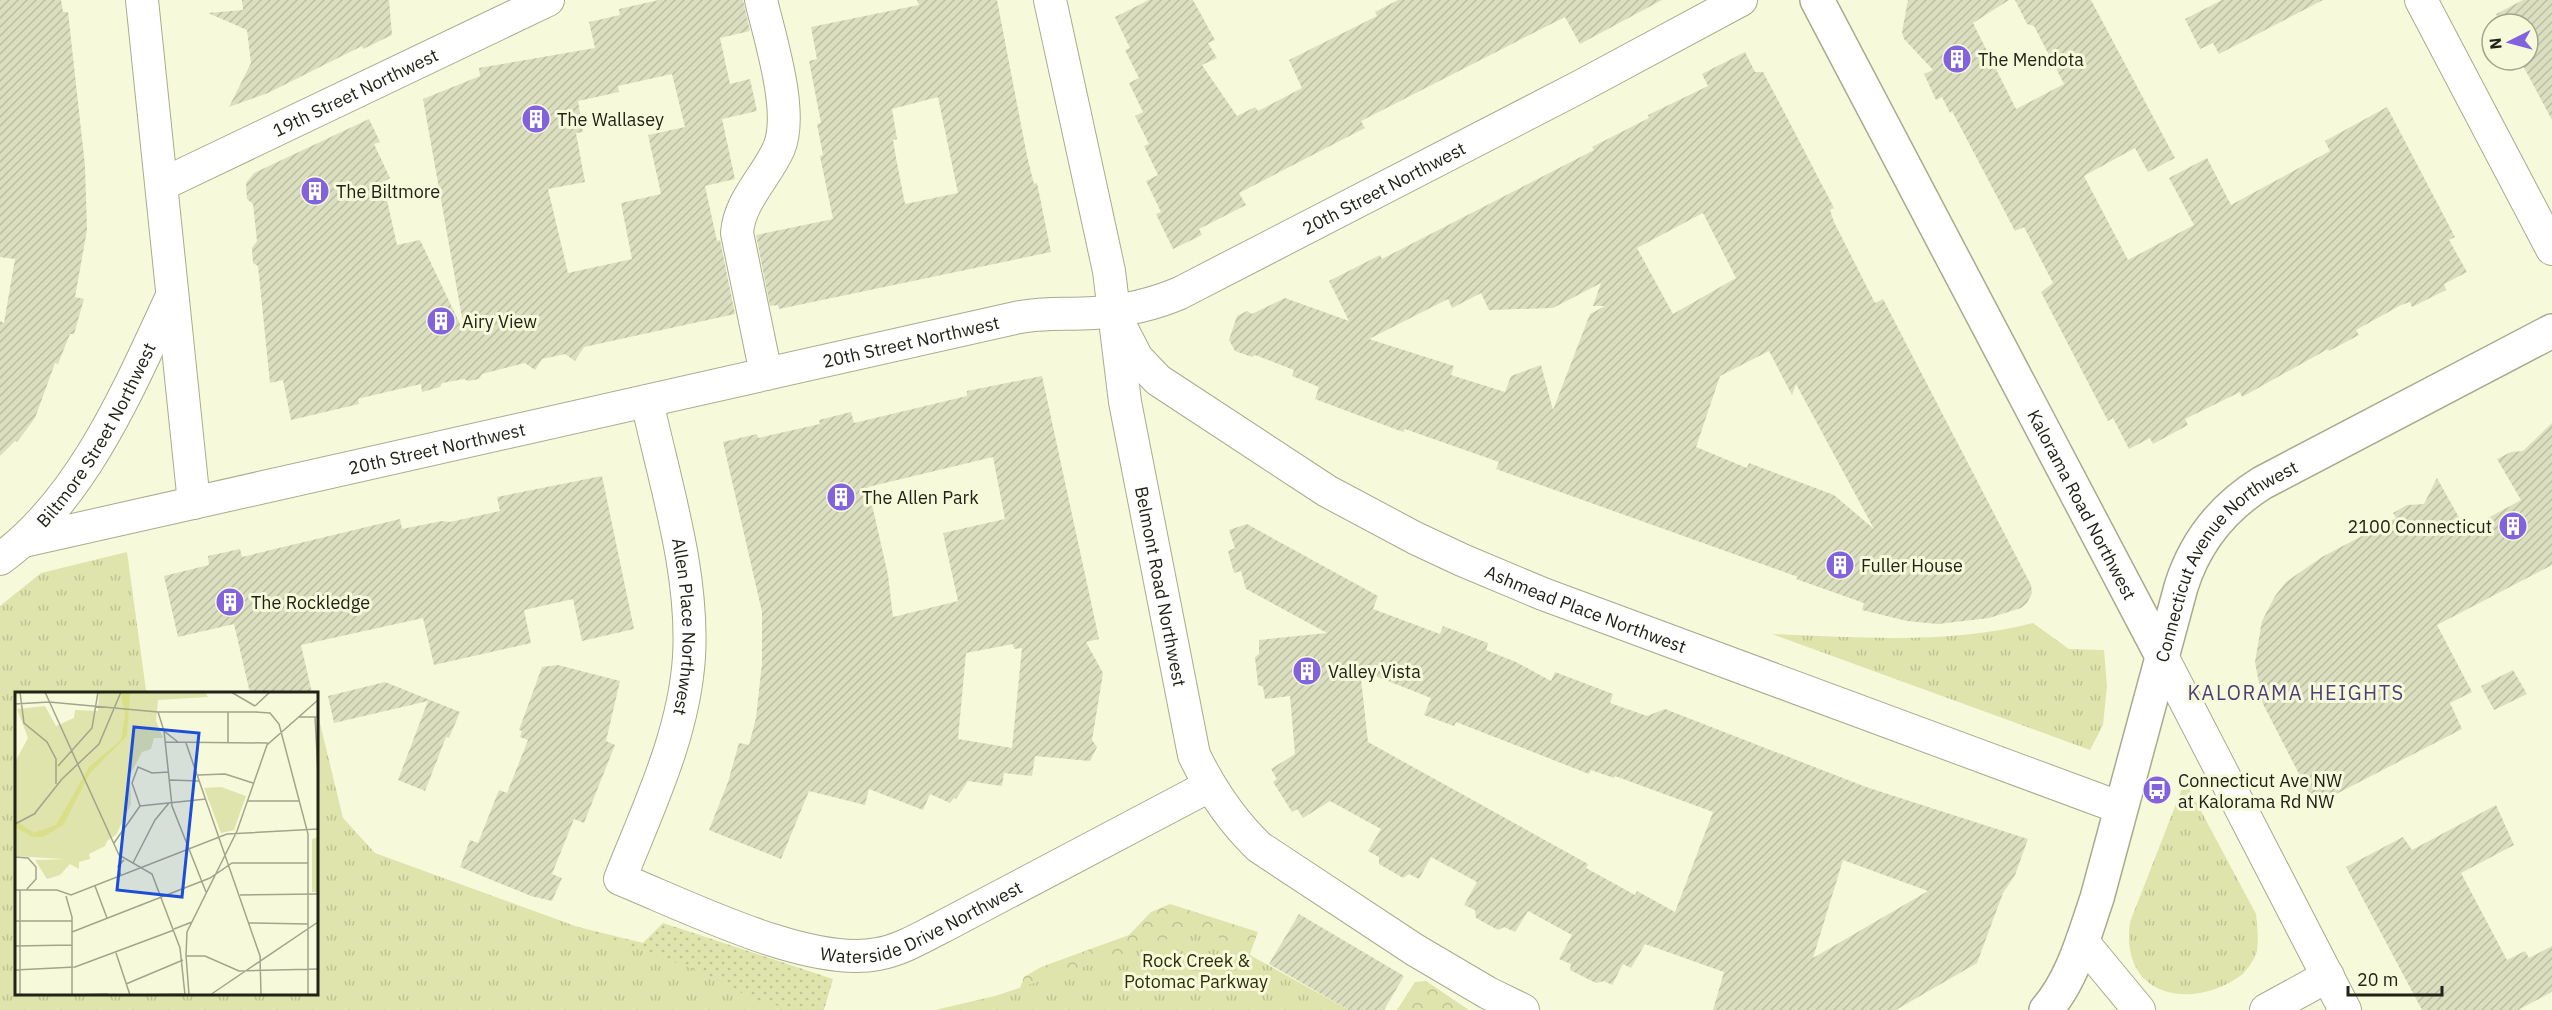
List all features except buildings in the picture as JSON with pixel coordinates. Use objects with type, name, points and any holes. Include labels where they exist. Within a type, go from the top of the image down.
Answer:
[{"type":"main road","name":"Kalorama Road Northwest","points":[[1817,0],[2162,656]]},
{"type":"main road","name":"Connecticut Avenue Northwest","points":[[2046,1010],[2062,988],[2082,941],[2188,567],[2207,532],[2230,506],[2262,483],[2552,331]]},
{"type":"street","name":"Biltmore Street Northwest","points":[[142,0],[163,184],[194,503]]},
{"type":"street","name":"19th Street Northwest","points":[[163,184],[548,0]]},
{"type":"street","points":[[761,0],[783,103],[785,128],[778,150],[741,216],[737,233],[766,374]]},
{"type":"street","name":"Belmont Road Northwest","points":[[1050,0],[1109,271],[1125,402],[1190,742],[1209,786],[1244,833],[1278,861],[1415,950],[1488,993],[1523,1010]]},
{"type":"street","name":"20th Street Northwest","points":[[12,550],[194,503],[1033,314],[1145,306],[1180,293],[1571,91],[1741,0]]},
{"type":"street","points":[[2421,0],[2552,249]]},
{"type":"street","name":"Biltmore Street Northwest","points":[[12,550],[64,494],[90,455],[128,387],[172,295]]},
{"type":"street","name":"Ashmead Place Northwest","points":[[1114,310],[1137,358],[1158,380],[1327,491],[1415,538],[1543,594],[2121,808]]},
{"type":"street","name":"Allen Place Northwest","points":[[620,879],[672,744],[684,696],[689,658],[690,634],[682,560],[647,402]]},
{"type":"street","name":"Kalorama Road Northwest","points":[[2162,656],[2345,1010]]},
{"type":"street","name":"Waterside Drive Northwest","points":[[620,879],[775,940],[814,951],[846,956],[878,954],[901,947],[942,927],[1209,786]]},
{"type":"street","points":[[2082,941],[2139,1010]]},
{"type":"street","points":[[2266,1010],[2328,976]]},
{"type":"green space","points":[[127,552],[146,690],[151,692],[15,692],[15,995],[318,995],[318,715],[343,818],[375,853],[704,973],[757,1001],[798,1010],[0,1010],[0,606],[41,573]]},
{"type":"green space","points":[[2033,623],[2069,649],[2104,650],[2107,686],[2103,725],[2090,750],[1772,634],[1870,638],[1936,637],[2001,630]]},
{"type":"green space","points":[[2185,781],[2256,914],[2258,941],[2252,963],[2243,974],[2224,985],[2204,992],[2184,994],[2165,991],[2149,983],[2136,969],[2130,948],[2130,922]]},
{"type":"green space","name":"Rock Creek & Potomac Parkway","points":[[1170,904],[1258,932],[1247,962],[1332,1010],[968,1010],[1019,991],[1024,977],[1041,967],[1129,935],[1151,912]]},
{"type":"green space","points":[[542,918],[643,943],[663,923],[833,979],[824,1010],[563,1010]]},
{"type":"green space","name":"Rock Creek & Potomac Parkway","points":[[1201,928],[1349,1010],[935,1010],[995,996]]},
{"type":"green space","points":[[1426,981],[1469,1010],[1397,1010],[1415,982]]},
{"type":"place","name":"The Mendota","points":[[1957,59]]},
{"type":"place","name":"The Wallasey","points":[[536,119]]},
{"type":"place","name":"The Biltmore","points":[[315,191]]},
{"type":"place","name":"Airy View","points":[[441,321]]},
{"type":"place","name":"The Allen Park","points":[[841,497]]},
{"type":"place","name":"2100 Connecticut","points":[[2513,526]]},
{"type":"place","name":"Fuller House","points":[[1840,565]]},
{"type":"place","name":"The Rockledge","points":[[230,602]]},
{"type":"place","name":"Valley Vista","points":[[1307,671]]},
{"type":"place","name":"Connecticut Ave NW at Kalorama Rd NW","points":[[2157,790]]},
{"type":"district","name":"KALORAMA HEIGHTS","points":[[2296,692]]}]
